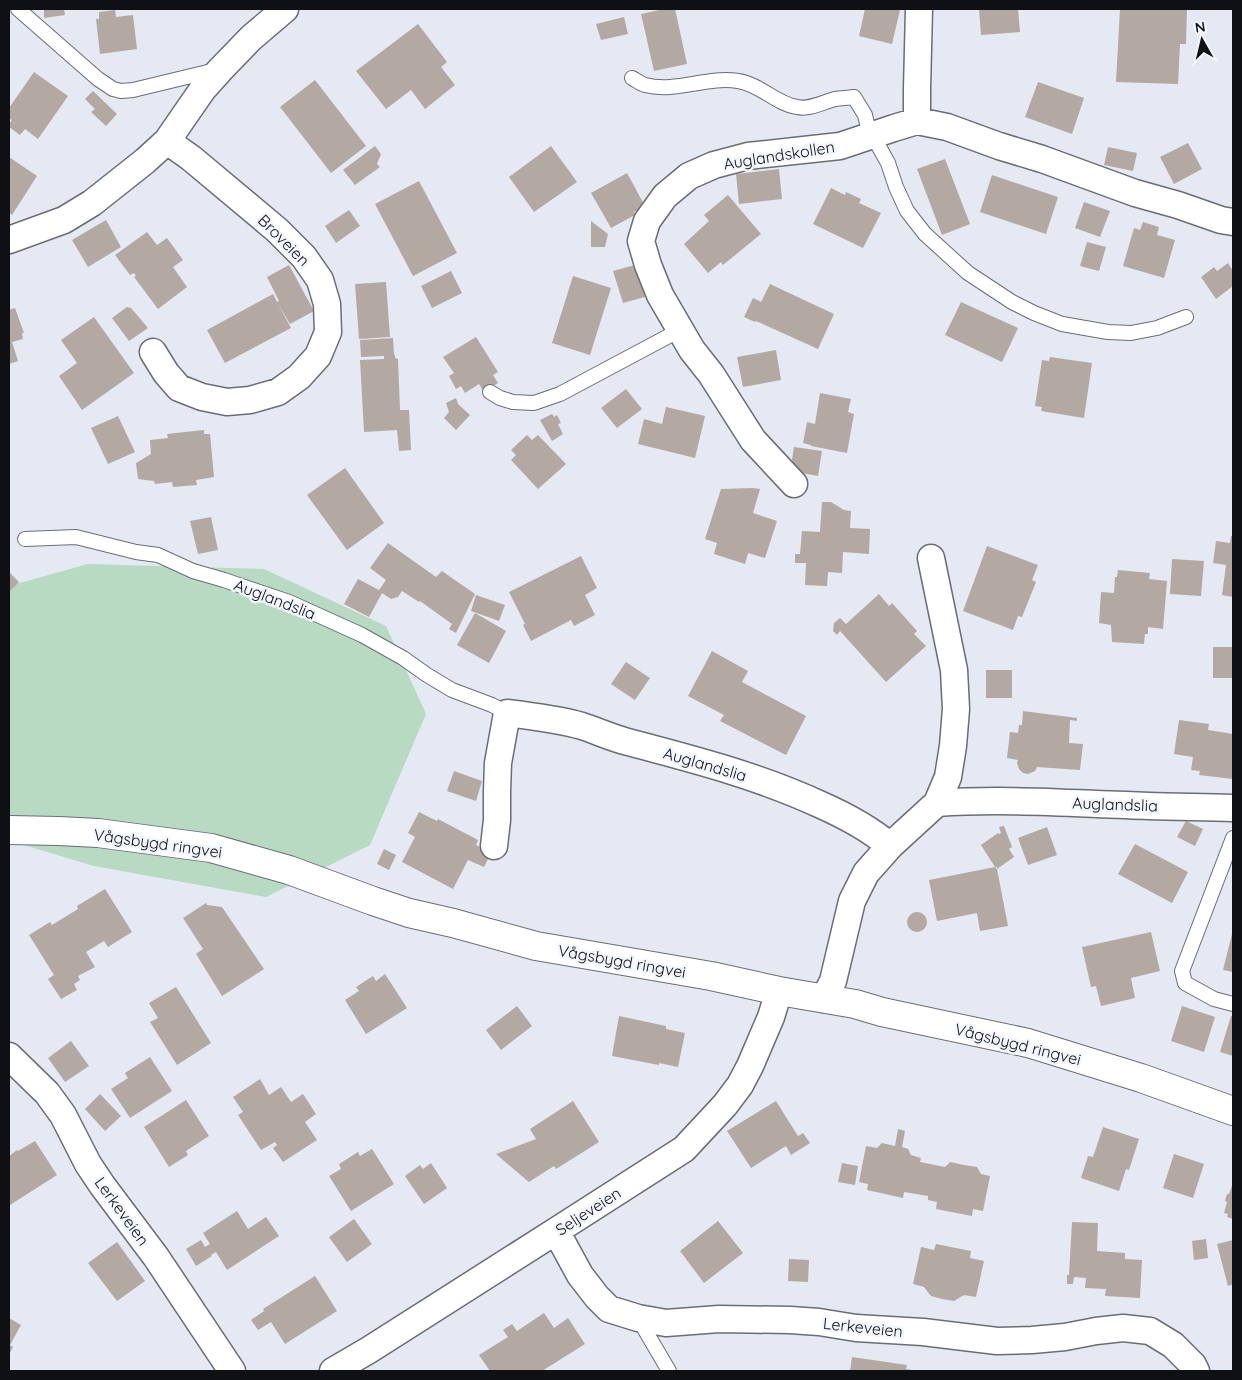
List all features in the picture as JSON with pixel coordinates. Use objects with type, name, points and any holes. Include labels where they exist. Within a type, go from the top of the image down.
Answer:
[{"type":"street","points":[[9,240],[64,220],[92,203],[145,161],[168,141],[203,89],[221,69],[285,9]]},
{"type":"street","points":[[917,122],[919,9]]},
{"type":"street","name":"Auglandskollen","points":[[794,484],[753,440],[711,374],[692,350],[660,295],[648,265],[642,241],[647,222],[665,196],[689,176],[714,164],[748,156],[840,146],[917,122],[947,127],[1135,193],[1233,222]]},
{"type":"street","name":"Broveien","points":[[153,352],[166,373],[179,388],[202,397],[227,402],[250,400],[278,392],[299,377],[318,356],[328,332],[327,304],[320,280],[304,257],[277,230],[168,141]]},
{"type":"street","points":[[824,999],[833,981],[852,901],[866,873],[890,846],[937,803],[948,777],[956,709],[954,670],[931,558]]},
{"type":"street","points":[[494,846],[497,820],[498,763],[507,713]]},
{"type":"street","name":"Auglandslia","points":[[507,713],[553,719],[582,726],[616,739],[678,755],[760,780],[846,816],[880,837],[890,846]]},
{"type":"street","name":"Auglandslia","points":[[937,803],[976,801],[1071,802],[1233,808]]},
{"type":"street","name":"Vågsbygd ringvei","points":[[9,830],[59,830],[98,833],[211,848],[290,870],[409,913],[454,923],[536,946],[711,976],[855,1004],[882,1012],[1028,1043],[1140,1078],[1233,1111]]},
{"type":"street","name":"Seljeveien","points":[[333,1371],[684,1149],[725,1105],[740,1085],[771,1017],[779,990]]},
{"type":"street","name":"Lerkeveien","points":[[9,1056],[47,1093],[63,1115],[88,1164],[156,1257],[232,1371]]},
{"type":"street","name":"Lerkeveien","points":[[556,1231],[580,1274],[608,1309],[638,1318],[666,1322],[719,1319],[790,1320],[997,1341],[1065,1337],[1123,1328],[1150,1331],[1173,1345],[1193,1365],[1196,1371]]},
{"type":"lane","points":[[18,9],[98,79],[113,89],[121,91],[133,90],[221,69]]},
{"type":"lane","points":[[632,78],[644,85],[665,88],[718,80],[738,81],[752,85],[798,108],[813,106],[835,99],[854,97],[865,115],[870,136],[878,144],[888,163],[896,187],[907,210],[925,234],[968,274],[1012,302],[1062,324],[1108,332],[1131,333],[1158,328],[1186,317]]},
{"type":"lane","points":[[490,392],[500,398],[513,402],[534,402],[568,390],[680,330]]},
{"type":"lane","name":"Auglandslia","points":[[25,539],[76,537],[158,556],[193,571],[289,602],[362,635],[403,658],[452,690],[492,705],[507,713]]},
{"type":"lane","points":[[1233,838],[1182,971],[1185,983],[1214,999],[1233,1004]]},
{"type":"lane","points":[[638,1318],[669,1371]]},
{"type":"green space","points":[[88,564],[264,569],[386,626],[426,714],[370,845],[266,897],[94,866],[9,841],[9,586]]},
{"type":"building","points":[[44,9],[64,9],[65,15],[44,18]]},
{"type":"building","points":[[664,9],[675,9],[687,64],[654,71],[641,14]]},
{"type":"building","points":[[865,9],[900,10],[892,44],[859,36]]},
{"type":"building","points":[[979,9],[1018,9],[1020,32],[981,35]]},
{"type":"building","points":[[1120,9],[1187,9],[1186,44],[1180,44],[1178,84],[1116,82]]},
{"type":"building","points":[[115,10],[116,17],[133,15],[137,49],[100,54],[96,19],[99,19],[99,12]]},
{"type":"building","points":[[624,17],[628,34],[601,40],[596,24]]},
{"type":"building","points":[[418,24],[447,62],[441,67],[455,85],[425,109],[411,90],[386,109],[356,71]]},
{"type":"building","points":[[34,72],[68,96],[38,139],[25,129],[20,135],[9,127],[12,120],[9,118],[9,108]]},
{"type":"building","points":[[315,80],[366,146],[331,173],[280,107]]},
{"type":"building","points":[[1038,82],[1084,98],[1072,134],[1025,117]]},
{"type":"building","points":[[93,91],[117,114],[106,126],[91,112],[95,109],[85,99]]},
{"type":"building","points":[[1188,143],[1202,169],[1174,184],[1160,157]]},
{"type":"building","points":[[375,146],[381,154],[377,164],[380,167],[355,185],[343,170]]},
{"type":"building","points":[[551,146],[577,182],[534,212],[509,177]]},
{"type":"building","points":[[1108,147],[1137,153],[1133,171],[1104,165]]},
{"type":"building","points":[[9,157],[37,176],[12,215],[9,213]]},
{"type":"building","points":[[945,159],[970,224],[942,235],[917,169]]},
{"type":"building","points":[[779,169],[782,199],[739,204],[736,174]]},
{"type":"building","points":[[627,173],[645,206],[634,212],[635,215],[611,228],[591,193]]},
{"type":"building","points":[[992,175],[1058,197],[1046,234],[980,212]]},
{"type":"building","points":[[419,181],[457,253],[413,276],[375,204]]},
{"type":"building","points":[[831,188],[845,195],[846,192],[861,199],[859,203],[881,213],[863,248],[813,224]]},
{"type":"building","points":[[728,195],[761,234],[723,265],[721,262],[708,273],[684,244],[709,221],[704,215]]},
{"type":"building","points":[[1084,202],[1110,211],[1100,237],[1075,228]]},
{"type":"building","points":[[349,210],[360,226],[336,243],[325,226]]},
{"type":"building","points":[[106,220],[121,247],[88,267],[72,240]]},
{"type":"building","points":[[591,221],[608,234],[605,247],[591,247]]},
{"type":"building","points":[[1143,222],[1159,227],[1157,235],[1175,240],[1164,278],[1123,266],[1134,228],[1140,230]]},
{"type":"building","points":[[147,232],[157,245],[167,238],[183,260],[173,267],[187,287],[158,309],[134,277],[136,276],[134,273],[130,275],[115,255]]},
{"type":"building","points":[[1087,242],[1106,247],[1099,271],[1080,266]]},
{"type":"building","points":[[1228,263],[1233,271],[1233,286],[1216,299],[1201,277],[1214,267],[1217,271]]},
{"type":"building","points":[[289,265],[314,311],[290,324],[278,304],[291,328],[225,363],[207,330],[273,294],[277,302],[279,301],[267,277]]},
{"type":"building","points":[[635,265],[645,297],[623,303],[613,271]]},
{"type":"building","points":[[451,271],[462,293],[432,308],[421,286]]},
{"type":"building","points":[[573,276],[611,288],[590,355],[552,343]]},
{"type":"building","points":[[386,282],[390,337],[359,339],[355,284]]},
{"type":"building","points":[[770,284],[834,314],[818,349],[744,317],[753,298],[761,302]]},
{"type":"building","points":[[961,302],[1018,328],[1002,362],[945,335]]},
{"type":"building","points":[[127,307],[131,308],[148,328],[129,341],[112,318]]},
{"type":"building","points":[[15,308],[24,333],[22,333],[23,339],[12,342],[18,361],[9,364],[9,310]]},
{"type":"building","points":[[94,317],[134,373],[82,410],[59,376],[77,363],[61,340]]},
{"type":"building","points":[[476,337],[498,372],[493,375],[498,383],[484,392],[479,384],[465,393],[461,386],[456,389],[449,376],[454,373],[443,357]]},
{"type":"building","points":[[393,338],[394,355],[398,359],[400,410],[409,410],[411,450],[399,451],[397,430],[364,432],[360,360],[384,359],[384,356],[361,357],[360,340]]},
{"type":"building","points":[[776,350],[781,380],[743,387],[737,357]]},
{"type":"building","points":[[1050,357],[1092,363],[1084,418],[1041,411],[1042,407],[1035,406],[1042,360],[1049,361]]},
{"type":"building","points":[[626,389],[642,409],[617,428],[601,408]]},
{"type":"building","points":[[820,393],[851,399],[848,412],[854,414],[847,453],[803,443],[807,422],[815,424]]},
{"type":"building","points":[[456,398],[458,404],[470,415],[456,430],[444,418],[449,412],[446,403]]},
{"type":"building","points":[[666,407],[705,416],[695,458],[638,444],[644,419],[662,424]]},
{"type":"building","points":[[552,414],[554,417],[557,415],[561,423],[558,424],[563,434],[552,441],[540,420]]},
{"type":"building","points":[[118,416],[135,452],[108,464],[91,428]]},
{"type":"building","points":[[204,430],[204,434],[210,434],[214,477],[196,480],[197,485],[173,487],[172,482],[155,484],[154,481],[138,479],[136,463],[151,454],[150,440],[168,438],[167,434]]},
{"type":"building","points":[[527,435],[532,440],[538,435],[566,464],[538,489],[511,460],[516,455],[511,450]]},
{"type":"building","points":[[794,447],[822,451],[818,476],[790,471]]},
{"type":"building","points":[[345,468],[384,523],[347,550],[307,495]]},
{"type":"building","points":[[721,489],[760,489],[753,513],[777,521],[765,558],[748,553],[745,564],[714,554],[717,543],[705,539]]},
{"type":"building","points":[[822,502],[831,502],[844,510],[851,511],[850,528],[870,529],[869,554],[843,552],[842,573],[828,572],[827,586],[805,585],[806,563],[795,563],[795,554],[800,554],[802,531],[820,532]]},
{"type":"building","points":[[211,517],[218,550],[198,554],[190,521]]},
{"type":"building","points":[[1231,536],[1233,536],[1233,597],[1222,595],[1226,565],[1213,563],[1216,541],[1230,543]]},
{"type":"building","points":[[388,543],[436,577],[442,571],[475,594],[456,633],[449,629],[452,624],[420,601],[402,591],[398,597],[391,599],[382,593],[369,617],[344,604],[358,579],[379,590],[386,580],[370,568]]},
{"type":"building","points":[[987,546],[1038,565],[1032,580],[1036,582],[1022,617],[1018,616],[1013,630],[963,611]]},
{"type":"building","points":[[581,556],[597,588],[585,595],[595,615],[574,626],[571,620],[531,641],[509,592]]},
{"type":"building","points":[[1172,559],[1204,561],[1201,596],[1170,594]]},
{"type":"building","points":[[1118,570],[1150,573],[1149,579],[1167,581],[1163,629],[1148,627],[1148,634],[1145,634],[1144,644],[1112,642],[1111,625],[1099,623],[1101,592],[1114,593],[1115,577],[1117,577]]},
{"type":"building","points":[[9,572],[19,582],[9,592]]},
{"type":"building","points":[[879,594],[889,606],[892,603],[917,631],[914,634],[926,646],[886,682],[840,631],[837,635],[833,631],[834,623],[840,618],[846,624]]},
{"type":"building","points":[[476,595],[505,605],[499,621],[471,611]]},
{"type":"building","points":[[475,613],[506,631],[489,663],[457,645]]},
{"type":"building","points":[[1213,647],[1233,647],[1233,678],[1213,678]]},
{"type":"building","points":[[712,651],[748,671],[742,682],[806,716],[786,755],[720,721],[724,715],[688,696]]},
{"type":"building","points":[[626,662],[650,678],[635,700],[611,684]]},
{"type":"building","points":[[986,670],[1012,670],[1012,698],[986,698]]},
{"type":"building","points":[[1023,711],[1077,718],[1077,721],[1070,720],[1069,743],[1083,744],[1080,770],[1037,767],[1035,771],[1028,774],[1023,773],[1019,769],[1018,760],[1007,758],[1010,732],[1018,733],[1019,725],[1022,725]]},
{"type":"building","points":[[1179,720],[1209,724],[1208,730],[1233,734],[1233,779],[1199,775],[1200,771],[1191,770],[1193,757],[1174,754]]},
{"type":"building","points":[[454,771],[482,781],[476,801],[447,791]]},
{"type":"building","points":[[419,812],[437,821],[438,819],[478,840],[476,845],[491,853],[484,867],[468,860],[453,889],[402,862],[415,837],[408,833]]},
{"type":"building","points":[[1186,821],[1203,829],[1195,846],[1177,837]]},
{"type":"building","points":[[1004,826],[1012,847],[1009,849],[1014,857],[997,869],[981,845],[998,833],[1001,833],[999,827]]},
{"type":"building","points":[[1047,827],[1057,855],[1028,865],[1018,838]]},
{"type":"building","points":[[1135,844],[1188,872],[1172,903],[1118,874]]},
{"type":"building","points":[[384,849],[396,855],[389,870],[377,864]]},
{"type":"building","points":[[995,867],[997,869],[1008,926],[980,931],[977,913],[937,921],[929,880]]},
{"type":"building","points":[[105,889],[132,932],[108,947],[104,941],[86,952],[95,967],[78,976],[80,980],[74,984],[77,990],[61,999],[48,979],[54,975],[29,935],[50,922],[52,925],[78,909],[77,906]]},
{"type":"building","points":[[206,903],[207,905],[222,907],[264,969],[222,996],[196,954],[203,949],[183,918]]},
{"type":"building","points":[[917,912],[924,915],[927,922],[924,929],[917,932],[910,929],[907,922],[910,915]]},
{"type":"building","points":[[1233,930],[1233,972],[1223,970]]},
{"type":"building","points":[[1151,932],[1160,971],[1131,978],[1135,998],[1101,1006],[1096,986],[1091,987],[1082,947]]},
{"type":"building","points":[[385,974],[407,1008],[366,1034],[345,1000],[359,991],[356,987],[373,976],[376,981]]},
{"type":"building","points":[[176,987],[211,1043],[177,1065],[150,1022],[158,1018],[149,1003]]},
{"type":"building","points":[[517,1006],[532,1026],[501,1050],[486,1030]]},
{"type":"building","points":[[1182,1006],[1215,1017],[1204,1052],[1171,1041]]},
{"type":"building","points":[[619,1016],[666,1026],[666,1029],[685,1033],[678,1067],[612,1056]]},
{"type":"building","points":[[1231,1016],[1233,1016],[1233,1056],[1220,1052]]},
{"type":"building","points":[[71,1041],[89,1066],[65,1082],[48,1058]]},
{"type":"building","points":[[150,1057],[172,1091],[130,1118],[111,1089],[128,1078],[125,1073]]},
{"type":"building","points":[[260,1079],[269,1095],[281,1087],[291,1102],[303,1094],[316,1114],[305,1122],[317,1140],[283,1162],[273,1148],[277,1145],[275,1142],[261,1150],[238,1115],[243,1112],[233,1097]]},
{"type":"building","points":[[100,1094],[121,1116],[105,1131],[85,1109]]},
{"type":"building","points":[[186,1100],[209,1136],[186,1151],[188,1155],[169,1167],[144,1127]]},
{"type":"building","points":[[573,1101],[599,1142],[556,1169],[554,1166],[529,1182],[496,1154],[536,1139],[530,1129]]},
{"type":"building","points":[[776,1101],[798,1136],[803,1133],[810,1143],[791,1155],[786,1146],[751,1168],[727,1131]]},
{"type":"building","points":[[1103,1127],[1139,1139],[1129,1170],[1126,1169],[1119,1191],[1081,1178],[1088,1156],[1093,1157]]},
{"type":"building","points":[[898,1129],[905,1131],[902,1147],[908,1149],[911,1155],[921,1158],[920,1162],[945,1167],[950,1162],[977,1167],[981,1174],[990,1176],[983,1211],[973,1209],[972,1216],[936,1209],[937,1202],[928,1200],[928,1196],[904,1192],[903,1198],[867,1190],[868,1184],[859,1182],[866,1146],[877,1148],[882,1143],[895,1146]]},
{"type":"building","points":[[35,1141],[57,1175],[10,1205],[9,1156]]},
{"type":"building","points":[[372,1149],[394,1184],[351,1211],[329,1176],[341,1169],[339,1164],[358,1152],[360,1156]]},
{"type":"building","points":[[1174,1154],[1204,1164],[1193,1198],[1163,1188]]},
{"type":"building","points":[[431,1163],[447,1188],[424,1204],[405,1176],[420,1165],[423,1169]]},
{"type":"building","points":[[842,1163],[858,1166],[855,1185],[838,1182]]},
{"type":"building","points":[[1233,1183],[1233,1219],[1227,1217],[1228,1214],[1224,1213],[1227,1194],[1229,1194]]},
{"type":"building","points":[[237,1211],[248,1229],[266,1217],[279,1236],[227,1270],[216,1252],[196,1266],[186,1249],[201,1240],[205,1247],[210,1244],[203,1233]]},
{"type":"building","points":[[354,1219],[372,1244],[347,1262],[329,1237]]},
{"type":"building","points":[[718,1221],[743,1253],[704,1283],[680,1251]]},
{"type":"building","points":[[1072,1222],[1098,1223],[1097,1251],[1125,1253],[1125,1259],[1142,1260],[1140,1298],[1105,1296],[1106,1289],[1085,1288],[1086,1278],[1074,1277],[1073,1284],[1067,1284]]},
{"type":"building","points":[[1206,1239],[1208,1258],[1194,1260],[1192,1241]]},
{"type":"building","points":[[1233,1240],[1233,1284],[1228,1286],[1217,1244]]},
{"type":"building","points":[[117,1242],[145,1281],[117,1301],[88,1263]]},
{"type":"building","points":[[936,1244],[971,1251],[970,1258],[984,1261],[976,1297],[964,1295],[954,1301],[942,1299],[931,1296],[924,1287],[913,1284],[921,1247],[934,1250]]},
{"type":"building","points":[[789,1259],[809,1260],[808,1282],[788,1281]]},
{"type":"building","points":[[315,1276],[337,1311],[285,1344],[271,1322],[258,1330],[251,1320],[264,1311],[263,1309]]},
{"type":"building","points":[[544,1313],[554,1328],[568,1318],[585,1344],[542,1371],[490,1371],[479,1355],[508,1337],[503,1330],[512,1324],[517,1331]]},
{"type":"building","points":[[9,1318],[21,1325],[10,1345],[13,1347],[9,1355]]},
{"type":"building","points":[[852,1357],[907,1365],[906,1369],[912,1371],[850,1371]]}]
